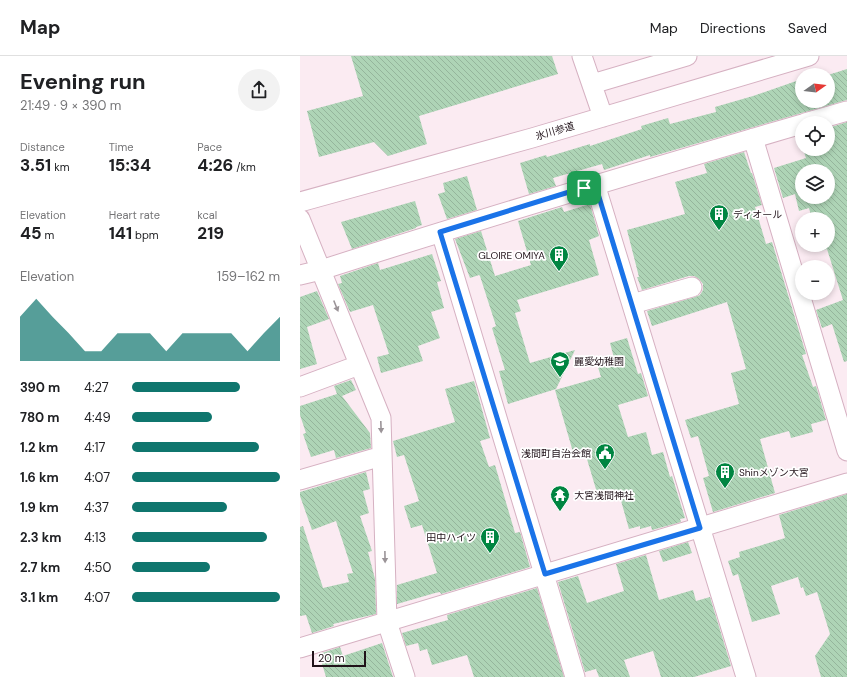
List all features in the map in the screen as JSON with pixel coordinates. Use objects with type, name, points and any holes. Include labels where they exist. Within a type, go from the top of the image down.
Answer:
[{"type":"street","points":[[582,56],[603,117]]},
{"type":"street","points":[[592,84],[687,56]]},
{"type":"street","name":"氷川参道","points":[[300,202],[603,117],[809,56]]},
{"type":"street","points":[[830,116],[847,111]]},
{"type":"street","points":[[300,275],[321,270],[595,184],[795,126]]},
{"type":"street","points":[[753,138],[847,451]]},
{"type":"street","points":[[595,184],[746,677]]},
{"type":"street","points":[[300,219],[381,418],[387,622],[405,677]]},
{"type":"street","points":[[440,232],[575,677]]},
{"type":"street","points":[[632,304],[692,287]]},
{"type":"street","points":[[300,387],[359,365]]},
{"type":"street","points":[[300,480],[382,456]]},
{"type":"street","points":[[300,648],[847,483]]},
{"type":"building","points":[[351,56],[552,56],[558,74],[419,116],[427,144],[388,156],[374,142],[319,157],[307,111],[363,96]]},
{"type":"building","points":[[847,69],[847,100],[835,103],[835,73]]},
{"type":"building","points":[[795,81],[795,108],[819,108],[650,157],[650,155],[604,170],[602,164],[553,178],[556,186],[529,194],[520,163],[546,155],[547,157],[590,144],[590,146],[642,129],[641,126],[668,118],[670,124],[716,112],[715,107]]},
{"type":"building","points":[[847,122],[847,361],[844,362],[832,324],[822,328],[816,310],[843,300],[835,274],[835,260],[830,260],[828,252],[835,252],[835,212],[810,212],[809,208],[799,211],[797,204],[835,204],[835,164],[795,164],[795,194],[783,198],[774,168],[806,158],[805,156],[835,156],[835,126]]},
{"type":"building","points":[[744,152],[762,205],[755,207],[766,244],[772,242],[806,354],[802,355],[813,387],[816,386],[826,420],[811,424],[813,432],[791,438],[789,431],[760,439],[775,493],[713,512],[703,478],[709,476],[698,436],[691,438],[685,420],[739,404],[731,373],[746,369],[727,302],[652,326],[647,311],[700,295],[703,290],[703,284],[694,276],[689,276],[642,290],[637,277],[639,277],[627,230],[685,214],[675,182],[707,173],[704,164]]},
{"type":"building","points":[[467,176],[477,210],[447,219],[438,194],[445,192],[443,183]]},
{"type":"building","points":[[415,201],[422,225],[352,249],[341,222]]},
{"type":"building","points":[[590,204],[599,236],[589,240],[599,275],[517,300],[521,311],[515,313],[530,363],[575,350],[556,389],[508,404],[499,371],[505,370],[492,328],[496,326],[480,276],[470,278],[455,239],[481,231],[495,276],[531,265],[518,221],[562,207],[564,212]]},
{"type":"building","points":[[432,254],[441,281],[437,282],[444,308],[431,312],[440,338],[418,346],[423,361],[381,373],[377,357],[389,354],[373,305],[350,312],[338,284],[342,283],[340,276],[378,263],[380,270]]},
{"type":"building","points":[[317,291],[329,319],[307,327],[317,364],[300,369],[300,297]]},
{"type":"building","points":[[627,338],[638,374],[641,373],[648,396],[618,405],[628,437],[646,432],[652,455],[663,452],[670,477],[672,476],[685,518],[680,519],[681,522],[652,530],[651,526],[640,529],[640,526],[629,529],[618,490],[598,496],[584,449],[573,452],[555,390],[601,377],[597,364],[614,358],[610,343]]},
{"type":"building","points":[[351,380],[356,390],[342,396],[370,433],[371,448],[336,458],[334,450],[311,457],[303,434],[306,433],[300,415],[300,406],[337,394],[334,386]]},
{"type":"building","points":[[474,381],[490,438],[480,441],[489,467],[495,465],[515,533],[520,532],[530,567],[441,594],[440,592],[435,593],[397,604],[397,585],[437,573],[422,525],[411,528],[404,506],[419,501],[404,455],[397,457],[393,441],[455,422],[445,389]]},
{"type":"building","points":[[366,472],[370,489],[363,491],[369,513],[360,516],[372,551],[368,552],[375,579],[376,614],[333,624],[334,626],[312,633],[306,615],[300,616],[300,527],[303,526],[323,588],[349,582],[347,574],[353,573],[336,521],[312,530],[300,496],[300,492]]},
{"type":"building","points":[[847,494],[847,677],[821,677],[815,656],[830,634],[817,592],[806,596],[803,587],[801,588],[798,577],[771,586],[780,614],[752,622],[738,574],[733,576],[728,561],[740,557],[739,552],[785,538],[779,515]]},
{"type":"building","points":[[688,542],[692,553],[663,562],[659,551]]},
{"type":"building","points":[[646,555],[659,600],[693,590],[696,601],[710,597],[731,666],[694,677],[661,677],[653,651],[624,660],[630,677],[599,677],[596,669],[585,672],[558,582],[578,576],[587,603],[624,591],[616,564]]},
{"type":"building","points":[[537,588],[564,677],[474,677],[467,655],[432,665],[427,649],[420,651],[418,643],[406,646],[402,633],[448,620],[447,615]]},
{"type":"building","points":[[382,643],[393,677],[326,677],[319,654],[340,647],[343,656]]},
{"type":"place","name":"ディオール","points":[[719,231]]},
{"type":"place","name":"GLOIRE OMIYA","points":[[559,272]]},
{"type":"place","name":"麗愛幼稚園","points":[[560,378]]},
{"type":"place","name":"浅間町自治会館","points":[[605,470]]},
{"type":"place","name":"Shinメゾン大宮","points":[[725,489]]},
{"type":"place","name":"大宮浅間神社","points":[[560,512]]},
{"type":"place","name":"田中ハイツ","points":[[490,554]]},
{"type":"route","points":[[595,184],[700,528],[545,574],[440,232],[584,188],[595,184]]}]
